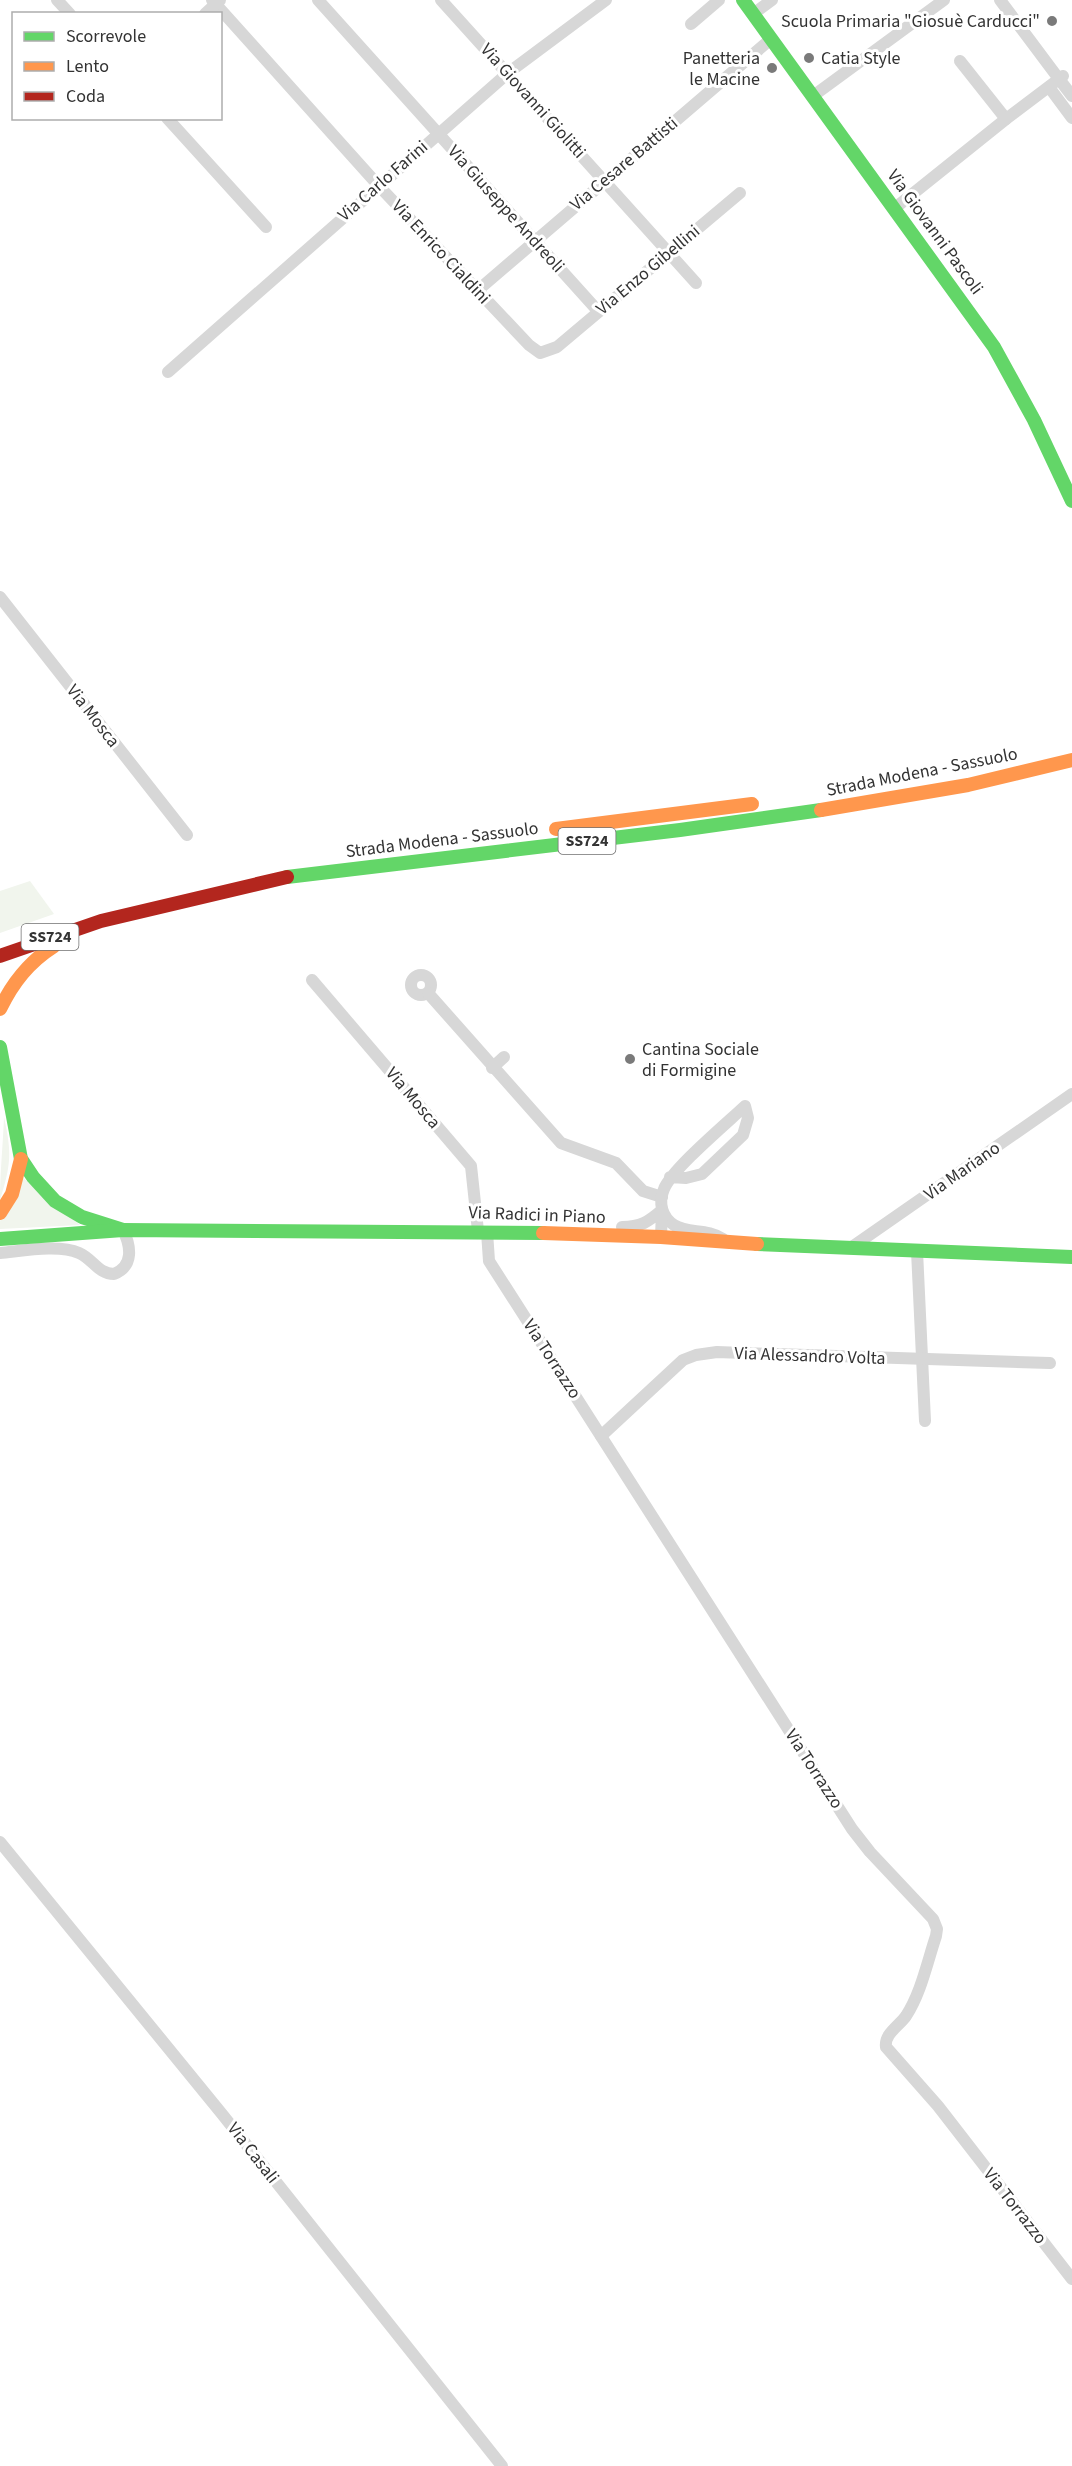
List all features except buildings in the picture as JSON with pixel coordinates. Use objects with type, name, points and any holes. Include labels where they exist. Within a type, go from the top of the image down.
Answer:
[{"type":"main road","name":"Via Giovanni Pascoli","points":[[743,0],[999,355],[1034,420],[1072,501]]},
{"type":"main road","name":"Strada Modena - Sassuolo","points":[[0,956],[101,921],[272,879],[669,831],[862,804],[968,785],[1072,760]]},
{"type":"main road","name":"Strada Modena - Sassuolo","points":[[826,795],[929,777]]},
{"type":"main road","name":"Strada Modena - Sassuolo","points":[[537,831],[769,802]]},
{"type":"main road","name":"Strada Modena - Sassuolo","points":[[279,864],[349,855]]},
{"type":"main road","points":[[0,1009],[11,985],[33,958],[53,946],[82,934],[101,921]]},
{"type":"main road","points":[[0,1047],[21,1159],[18,1178],[7,1205],[0,1213]]},
{"type":"main road","points":[[21,1159],[33,1177],[55,1201],[82,1217],[123,1230]]},
{"type":"main road","name":"Via Radici in Piano","points":[[0,1239],[123,1230],[482,1232],[661,1237],[729,1243],[1072,1257]]},
{"type":"street","points":[[57,0],[68,12]]},
{"type":"street","name":"Via Giuseppe Andreoli","points":[[318,0],[598,311]]},
{"type":"street","name":"Via Giovanni Giolitti","points":[[441,0],[606,180],[696,284]]},
{"type":"street","name":"Via Carlo Farini","points":[[168,372],[507,73],[606,0]]},
{"type":"street","points":[[691,24],[719,0]]},
{"type":"street","points":[[753,14],[772,0]]},
{"type":"street","points":[[813,96],[944,0]]},
{"type":"street","points":[[1000,0],[1061,77],[1072,96]]},
{"type":"street","name":"Via Enrico Cialdini","points":[[216,1],[378,185],[529,345],[540,353],[557,347]]},
{"type":"street","name":"Via Cesare Battisti","points":[[477,291],[771,39]]},
{"type":"street","points":[[960,61],[1006,119]]},
{"type":"street","points":[[895,208],[1061,77]]},
{"type":"street","points":[[1049,87],[1072,118]]},
{"type":"street","points":[[169,120],[266,227]]},
{"type":"street","name":"Via Enzo Gibellini","points":[[557,347],[740,193]]},
{"type":"street","name":"Via Mosca","points":[[0,597],[187,835]]},
{"type":"street","name":"Via Mosca","points":[[312,980],[471,1166],[482,1232]]},
{"type":"street","points":[[428,993],[492,1068],[561,1143],[616,1163],[643,1191],[662,1204],[666,1218],[675,1226],[715,1234],[729,1243]]},
{"type":"street","points":[[492,1068],[504,1057]]},
{"type":"street","name":"Via Mariano","points":[[851,1248],[1072,1094]]},
{"type":"street","points":[[661,1237],[662,1204],[670,1177],[745,1106],[748,1118],[743,1135],[702,1174],[686,1178],[670,1177]]},
{"type":"street","points":[[603,1235],[616,1227],[634,1228],[644,1225],[662,1204]]},
{"type":"street","points":[[0,1252],[70,1250],[88,1259],[101,1271],[114,1274],[125,1267],[129,1256],[130,1245],[123,1230]]},
{"type":"street","name":"Via Torrazzo","points":[[482,1232],[489,1261],[858,1838],[933,1919],[937,1929],[936,1936],[917,1994],[904,2019],[886,2040],[886,2047],[938,2106],[1072,2279]]},
{"type":"street","points":[[916,1251],[925,1421]]},
{"type":"street","name":"Via Alessandro Volta","points":[[601,1436],[675,1366],[696,1355],[743,1353],[1050,1363]]},
{"type":"street","name":"Via Casali","points":[[0,1842],[229,2123],[502,2466]]},
{"type":"shaded area","points":[[30,881],[54,914],[0,933],[0,891]]},
{"type":"shaded area","points":[[4,1117],[9,1159],[0,1200],[0,1179]]},
{"type":"shaded area","points":[[23,1178],[80,1225],[0,1229],[0,1221]]},
{"type":"traffic: fast","points":[[743,0],[994,347],[1034,420],[1072,501]]},
{"type":"traffic: fast","points":[[287,877],[680,830],[821,810]]},
{"type":"traffic: fast","points":[[0,1047],[21,1159],[33,1177],[55,1201],[82,1217],[123,1230]]},
{"type":"traffic: fast","points":[[0,1239],[123,1230],[543,1233]]},
{"type":"traffic: fast","points":[[757,1244],[1072,1257]]},
{"type":"traffic: slow","points":[[821,810],[968,785],[1072,760]]},
{"type":"traffic: slow","points":[[556,829],[752,804]]},
{"type":"traffic: slow","points":[[0,1009],[22,973],[54,946]]},
{"type":"traffic: slow","points":[[0,1213],[12,1194],[21,1159]]},
{"type":"traffic: slow","points":[[543,1233],[661,1237],[757,1244]]},
{"type":"traffic: jam","points":[[0,956],[101,921],[287,877]]},
{"type":"place","name":"Scuola Primaria \"Giosuè Carducci\"","points":[[1052,21]]},
{"type":"place","name":"Catia Style","points":[[809,58]]},
{"type":"place","name":"Panetteria le Macine","points":[[772,68]]},
{"type":"place","name":"Cantina Sociale di Formigine","points":[[630,1059]]}]
